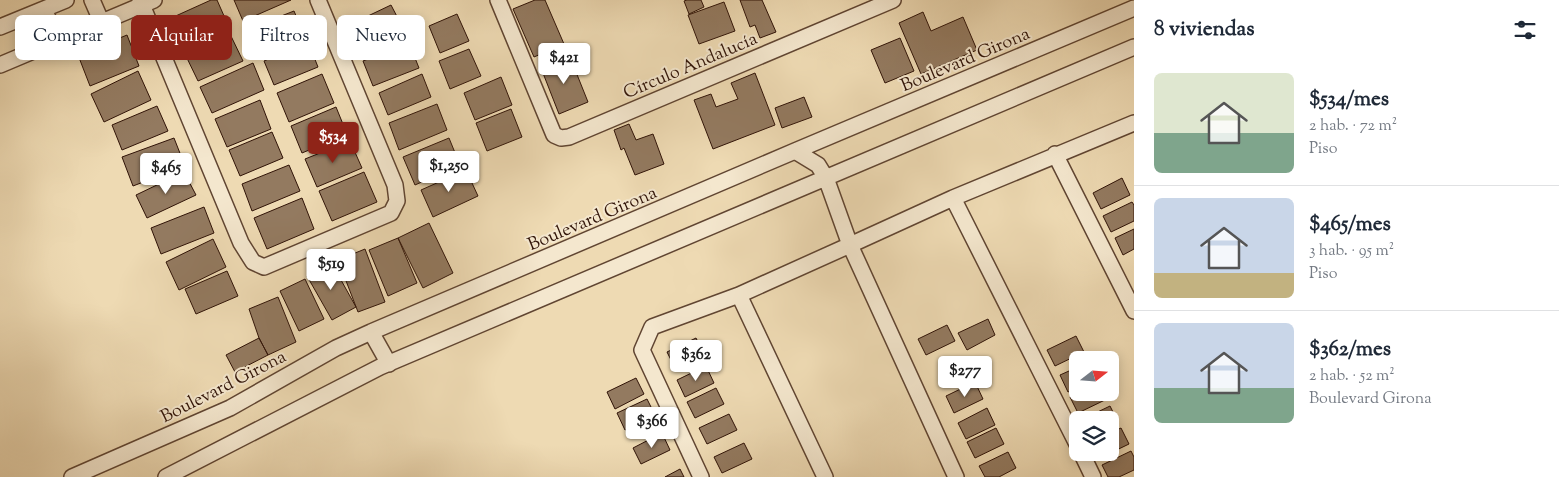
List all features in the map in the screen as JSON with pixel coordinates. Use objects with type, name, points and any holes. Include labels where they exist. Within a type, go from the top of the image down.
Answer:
[{"type":"street","points":[[0,27],[66,0]]},
{"type":"street","points":[[92,0],[99,15]]},
{"type":"street","points":[[119,15],[146,2],[241,243],[253,262],[264,267],[392,213],[397,202],[395,185],[318,0]]},
{"type":"street","name":"Círculo Andalucía","points":[[498,0],[554,135],[561,138],[568,137],[893,0]]},
{"type":"street","name":"Boulevard Girona","points":[[72,477],[230,408],[336,348],[372,332],[1134,8]]},
{"type":"street","points":[[44,9],[47,15]]},
{"type":"street","points":[[166,477],[389,364],[1134,47]]},
{"type":"street","points":[[0,65],[15,59]]},
{"type":"street","points":[[701,477],[642,350],[652,327],[740,295],[953,198],[1134,123]]},
{"type":"street","points":[[795,151],[818,165],[826,178],[850,245],[956,477]]},
{"type":"street","points":[[1056,154],[1134,311]]},
{"type":"street","points":[[953,198],[1069,428]]},
{"type":"street","points":[[740,295],[825,477]]},
{"type":"street","points":[[372,332],[389,364]]},
{"type":"street","points":[[1085,461],[1093,477]]},
{"type":"building","points":[[211,0],[217,0],[224,15],[178,15]]},
{"type":"building","points":[[234,0],[291,0],[257,15],[242,15],[242,19]]},
{"type":"building","points":[[535,0],[545,0],[564,44],[534,57],[513,9]]},
{"type":"building","points":[[701,0],[704,7],[689,14],[684,1]]},
{"type":"building","points":[[740,0],[762,0],[776,32],[760,38],[755,25],[750,27]]},
{"type":"building","points":[[724,2],[735,31],[699,44],[688,15]]},
{"type":"building","points":[[391,5],[396,15],[370,15]]},
{"type":"building","points":[[294,11],[296,15],[284,15]]},
{"type":"building","points":[[923,12],[931,31],[963,17],[977,50],[921,74],[899,23]]},
{"type":"building","points":[[457,14],[469,41],[440,53],[429,26]]},
{"type":"building","points":[[127,35],[131,45],[131,60],[137,60],[139,66],[90,86],[80,60],[121,60],[121,37]]},
{"type":"building","points":[[232,38],[243,61],[198,81],[188,60],[232,60]]},
{"type":"building","points":[[900,38],[914,71],[885,83],[871,50]]},
{"type":"building","points":[[469,49],[481,76],[450,89],[439,61]]},
{"type":"building","points":[[570,57],[588,102],[559,114],[541,68]]},
{"type":"building","points":[[315,60],[318,67],[274,85],[264,61]]},
{"type":"building","points":[[416,60],[419,68],[373,86],[363,61]]},
{"type":"building","points":[[253,63],[264,90],[212,113],[200,87]]},
{"type":"building","points":[[138,71],[151,100],[104,122],[91,94]]},
{"type":"building","points":[[755,73],[775,125],[713,149],[694,100],[711,94],[716,107],[738,99],[731,83]]},
{"type":"building","points":[[322,74],[334,103],[289,122],[277,93]]},
{"type":"building","points":[[422,74],[431,97],[388,115],[379,93]]},
{"type":"building","points":[[501,77],[512,105],[475,120],[464,93]]},
{"type":"building","points":[[804,97],[812,117],[782,128],[775,108]]},
{"type":"building","points":[[260,100],[271,129],[227,147],[215,119]]},
{"type":"building","points":[[437,104],[447,130],[399,150],[389,123]]},
{"type":"building","points":[[157,106],[168,131],[122,150],[112,125]]},
{"type":"building","points":[[336,107],[347,134],[302,153],[291,126]]},
{"type":"building","points":[[511,109],[522,137],[487,151],[476,123]]},
{"type":"building","points":[[629,124],[636,140],[653,134],[664,164],[635,175],[624,148],[621,150],[614,130]]},
{"type":"building","points":[[272,132],[283,158],[240,176],[229,150]]},
{"type":"building","points":[[174,138],[185,166],[133,186],[122,157]]},
{"type":"building","points":[[449,138],[460,165],[415,185],[403,157]]},
{"type":"building","points":[[350,141],[362,168],[317,187],[305,159]]},
{"type":"building","points":[[289,165],[300,191],[252,211],[242,184]]},
{"type":"building","points":[[466,170],[478,196],[433,217],[421,190]]},
{"type":"building","points":[[184,172],[196,195],[147,218],[136,195]]},
{"type":"building","points":[[364,172],[377,202],[332,221],[319,191]]},
{"type":"building","points":[[1122,178],[1130,195],[1101,209],[1093,193]]},
{"type":"building","points":[[302,198],[314,229],[267,249],[254,218]]},
{"type":"building","points":[[1132,202],[1134,205],[1134,221],[1111,232],[1103,216]]},
{"type":"building","points":[[204,207],[214,233],[161,254],[151,228]]},
{"type":"building","points":[[429,223],[453,273],[423,288],[398,238]]},
{"type":"building","points":[[1134,229],[1134,249],[1123,255],[1115,238]]},
{"type":"building","points":[[398,238],[417,283],[388,296],[369,250]]},
{"type":"building","points":[[213,239],[226,267],[179,290],[166,262]]},
{"type":"building","points":[[365,249],[385,302],[358,312],[338,260]]},
{"type":"building","points":[[331,262],[356,307],[332,320],[307,276]]},
{"type":"building","points":[[227,271],[238,296],[196,314],[185,289]]},
{"type":"building","points":[[305,279],[324,319],[299,331],[280,291]]},
{"type":"building","points":[[278,297],[296,342],[268,355],[259,338],[249,309]]},
{"type":"building","points":[[988,319],[995,335],[967,350],[958,333]]},
{"type":"building","points":[[947,325],[955,341],[926,355],[918,339]]},
{"type":"building","points":[[1076,336],[1084,351],[1069,351],[1069,359],[1055,366],[1047,350]]},
{"type":"building","points":[[259,338],[268,355],[235,372],[226,355]]},
{"type":"building","points":[[696,338],[704,354],[675,368],[667,352]]},
{"type":"building","points":[[706,366],[714,383],[685,397],[677,380]]},
{"type":"building","points":[[1069,371],[1069,392],[1068,392],[1060,375]]},
{"type":"building","points":[[636,378],[644,394],[615,409],[607,392]]},
{"type":"building","points":[[975,382],[983,399],[954,413],[946,396]]},
{"type":"building","points":[[716,388],[724,404],[695,418],[687,402]]},
{"type":"building","points":[[647,399],[655,415],[625,430],[617,413]]},
{"type":"building","points":[[1072,401],[1103,401],[1082,411],[1077,411]]},
{"type":"building","points":[[1110,406],[1112,411],[1100,411]]},
{"type":"building","points":[[987,408],[995,425],[966,439],[958,423]]},
{"type":"building","points":[[729,414],[737,430],[707,444],[699,428]]},
{"type":"building","points":[[996,428],[1004,444],[975,458],[967,442]]},
{"type":"building","points":[[1121,428],[1129,444],[1119,449],[1119,429]]},
{"type":"building","points":[[662,433],[670,450],[641,464],[633,448]]},
{"type":"building","points":[[744,443],[752,459],[722,473],[714,457]]},
{"type":"building","points":[[1131,451],[1134,457],[1134,470],[1119,477],[1108,477],[1102,465],[1110,461],[1119,461],[1119,457]]},
{"type":"building","points":[[1008,452],[1016,468],[999,477],[985,477],[979,466]]},
{"type":"building","points":[[680,469],[684,477],[665,477]]}]
